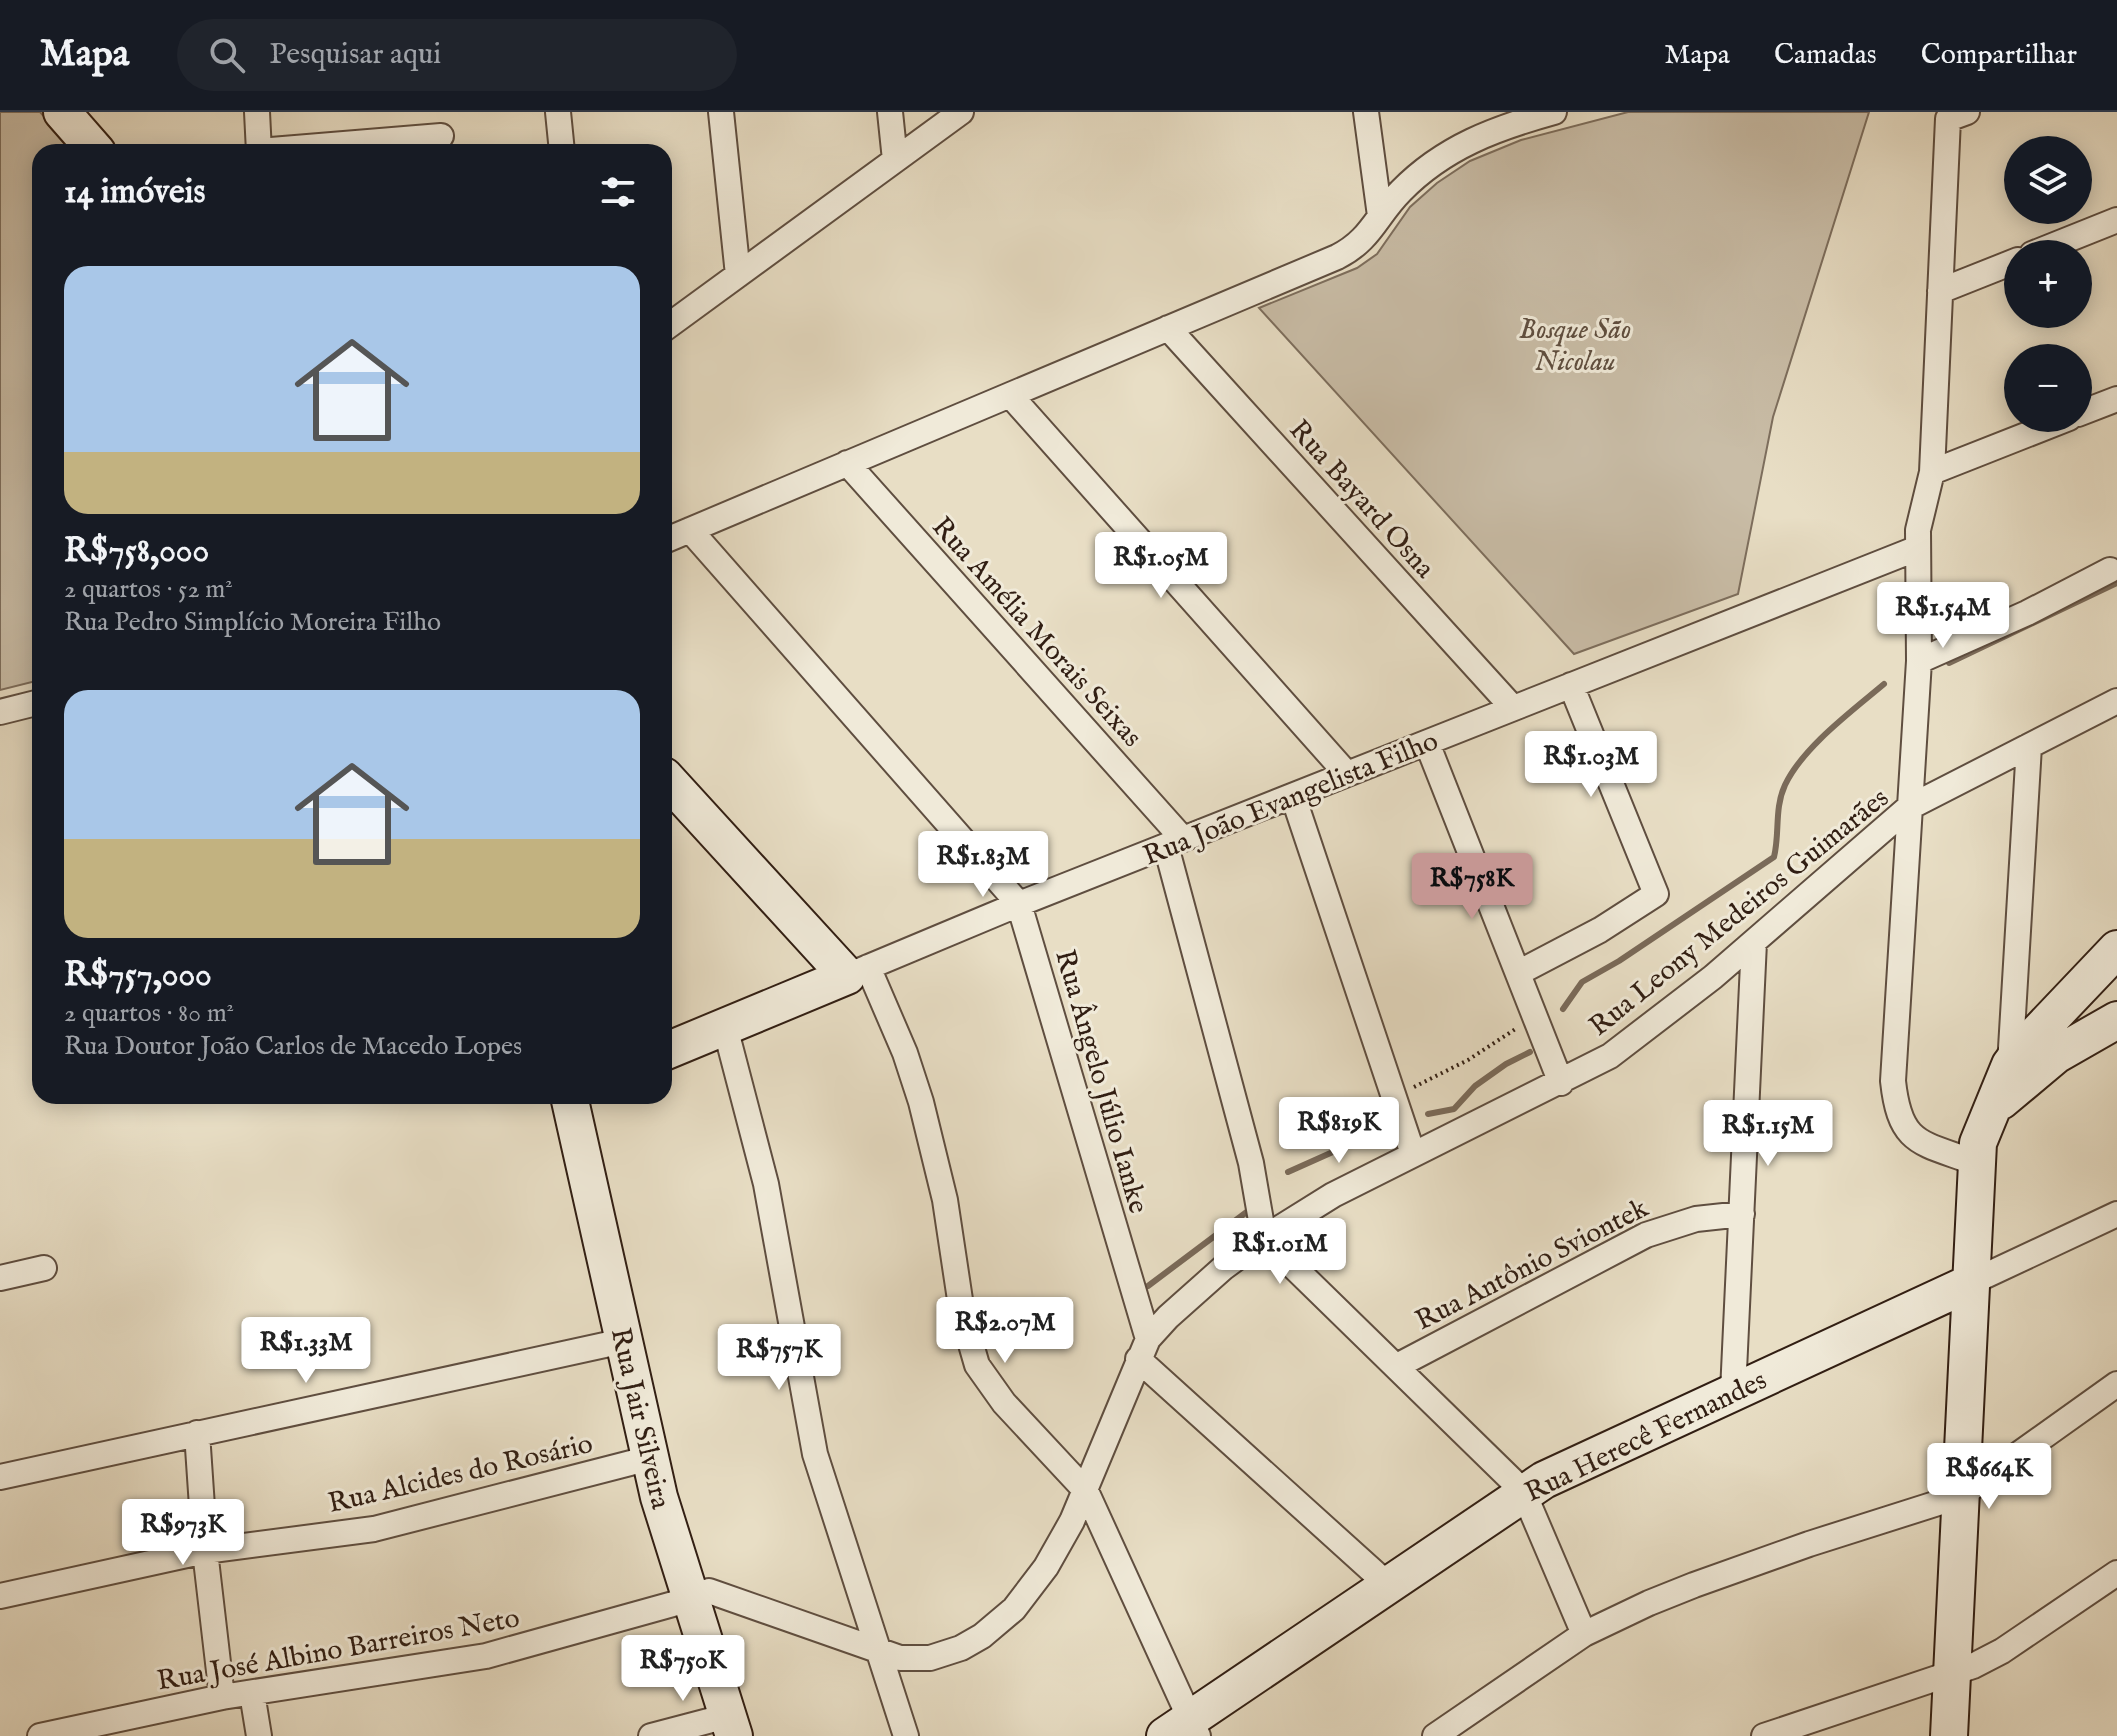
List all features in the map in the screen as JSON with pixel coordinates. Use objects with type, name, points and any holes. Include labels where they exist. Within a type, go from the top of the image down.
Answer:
[{"type":"street","points":[[62,112],[89,134]]},
{"type":"street","points":[[257,112],[259,144]]},
{"type":"street","points":[[558,112],[561,144]]},
{"type":"street","points":[[721,112],[738,275]]},
{"type":"street","points":[[890,112],[895,160]]},
{"type":"street","points":[[672,323],[961,112]]},
{"type":"street","points":[[1366,112],[1380,216]]},
{"type":"street","points":[[672,538],[1348,251],[1358,245],[1411,181],[1454,148],[1485,134],[1553,112]]},
{"type":"street","points":[[1957,116],[1940,291],[1932,472],[1920,516],[1919,661],[1893,1057],[1896,1105],[1902,1124],[1912,1136],[1925,1144],[1976,1163]]},
{"type":"street","points":[[350,144],[441,136]]},
{"type":"street","points":[[2067,240],[2117,220]]},
{"type":"street","points":[[1940,291],[2004,266]]},
{"type":"street","name":"Rua Bayard Osna","points":[[1168,328],[1513,708]]},
{"type":"street","points":[[1010,395],[1347,774]]},
{"type":"street","points":[[2092,409],[2117,399]]},
{"type":"street","points":[[1932,472],[2033,432]]},
{"type":"street","name":"Rua Amélia Morais Seixas","points":[[847,463],[1174,842],[1251,1163],[1264,1238]]},
{"type":"street","name":"Rua Ângelo Júlio Ianke","points":[[690,530],[1019,904],[1143,1349]]},
{"type":"street","name":"Rua João Evangelista Filho","points":[[672,1049],[1019,904],[1918,548]]},
{"type":"street","points":[[1919,661],[2027,613],[2110,570]]},
{"type":"street","points":[[1518,973],[1600,930],[1656,894],[1571,685]]},
{"type":"street","name":"Rua Leony Medeiros Guimarães","points":[[691,1599],[702,1592],[718,1592],[900,1658],[930,1658],[961,1648],[1000,1623],[1046,1567],[1086,1491],[1143,1349],[1196,1291],[1264,1238],[1333,1195],[1561,1083],[1632,1041],[1754,942],[1908,808],[2117,701]]},
{"type":"street","points":[[0,712],[32,704]]},
{"type":"street","points":[[1427,743],[1561,1083]]},
{"type":"street","points":[[2010,1065],[2029,746]]},
{"type":"street","points":[[672,784],[858,971],[905,1053],[921,1102],[945,1200],[962,1313],[977,1365],[1004,1403],[1086,1491],[1185,1730]]},
{"type":"street","points":[[1293,796],[1413,1154]]},
{"type":"street","points":[[1733,1392],[1754,942]]},
{"type":"street","points":[[1949,1736],[1978,1143],[2010,1065],[2030,1039],[2117,949]]},
{"type":"street","points":[[1990,1111],[2056,1055],[2117,1020]]},
{"type":"street","points":[[725,1027],[766,1184],[815,1454],[906,1736]]},
{"type":"street","name":"Rua Jair Silveira","points":[[571,1104],[650,1458],[730,1726]]},
{"type":"street","name":"Rua Antônio Sviontek","points":[[1397,1366],[1646,1235],[1696,1219],[1742,1214]]},
{"type":"street","name":"Rua Herecê Fernandes","points":[[1185,1730],[1387,1584],[1523,1491],[2115,1219]]},
{"type":"street","points":[[1264,1238],[1523,1491],[1584,1634]]},
{"type":"street","points":[[0,1278],[44,1268]]},
{"type":"street","points":[[0,1477],[623,1341]]},
{"type":"street","points":[[1143,1349],[1387,1584]]},
{"type":"street","points":[[1435,1736],[1584,1634],[1649,1603],[1721,1575],[1960,1496],[2117,1384]]},
{"type":"street","points":[[197,1433],[205,1551],[222,1697]]},
{"type":"street","name":"Rua Alcides do Rosário","points":[[0,1596],[205,1551],[374,1529],[650,1458]]},
{"type":"street","points":[[1764,1736],[1952,1675],[2002,1651],[2117,1573]]},
{"type":"street","name":"Rua José Albino Barreiros Neto","points":[[40,1736],[222,1697],[486,1656],[691,1599]]},
{"type":"street","points":[[252,1693],[259,1736]]},
{"type":"street","points":[[651,1736],[730,1726]]},
{"type":"path","points":[[1393,1096],[1468,1060],[1535,1017]]},
{"type":"green space","points":[[0,112],[40,112],[69,144],[32,144],[32,682],[0,690]]},
{"type":"green space","name":"Bosque São Nicolau","points":[[1628,112],[1869,112],[1773,417],[1738,594],[1574,654],[1259,308],[1357,268],[1377,254],[1410,207],[1437,183],[1470,161],[1521,140]]},
{"type":"waterway","points":[[1949,663],[2117,583]]},
{"type":"waterway","points":[[1563,1009],[1582,982],[1619,961],[1774,857],[1779,803],[1793,771],[1829,730],[1884,684]]},
{"type":"waterway","points":[[1428,1114],[1454,1109],[1475,1086],[1506,1064],[1530,1052]]},
{"type":"waterway","points":[[1288,1172],[1382,1130]]},
{"type":"waterway","points":[[1148,1286],[1248,1211]]}]
